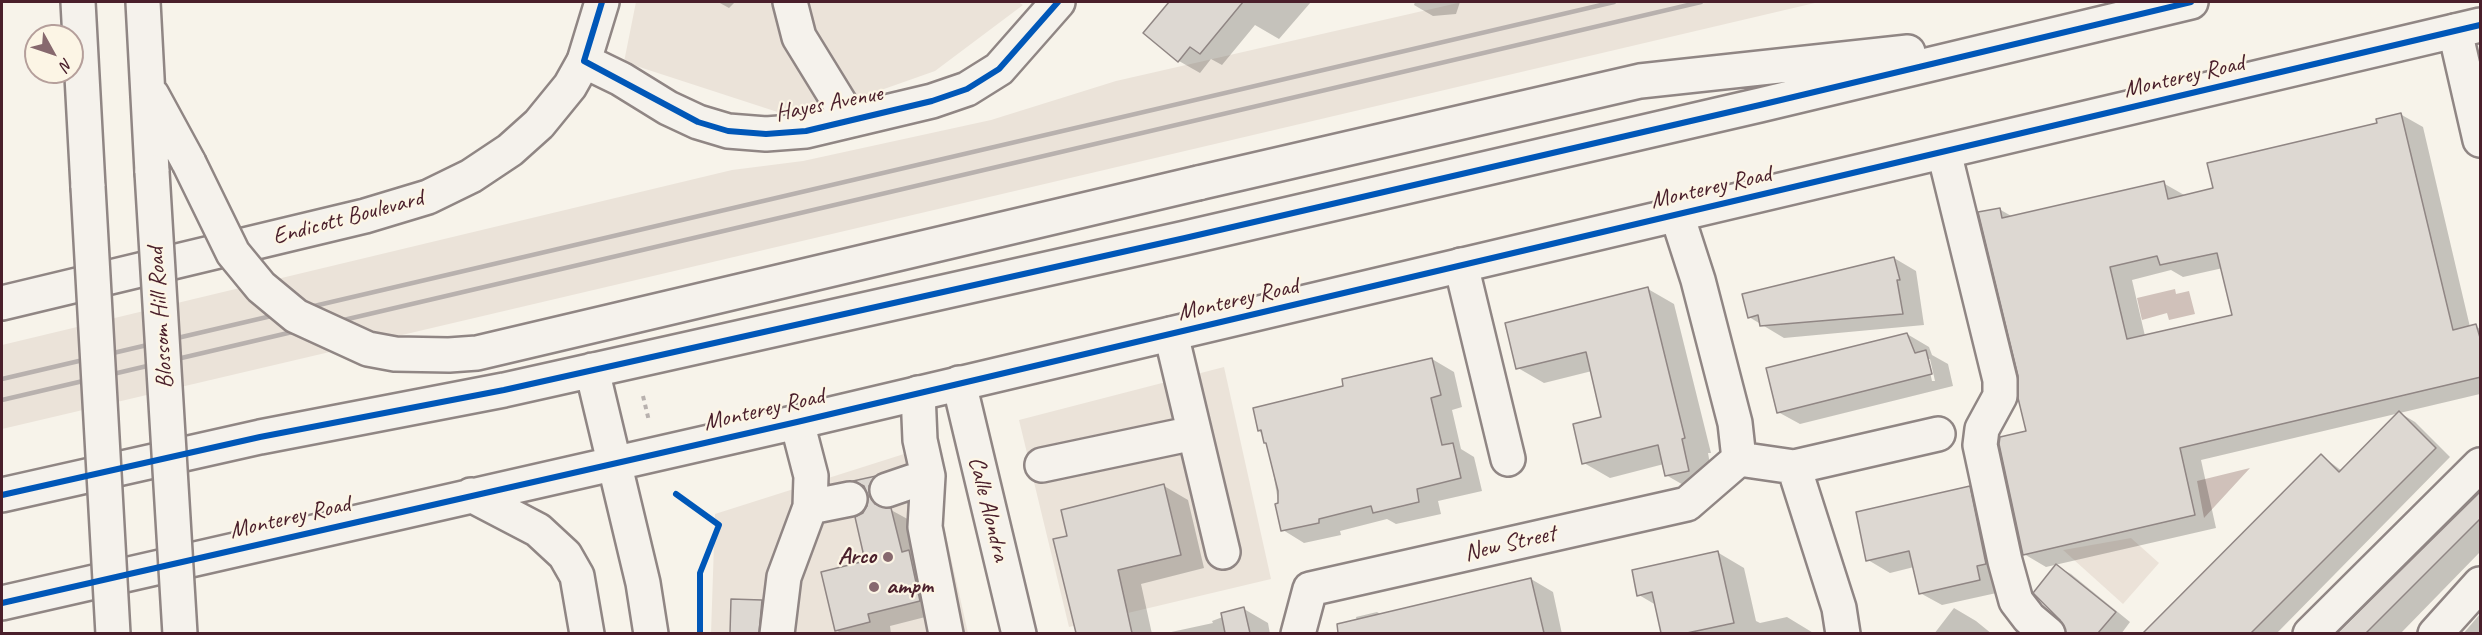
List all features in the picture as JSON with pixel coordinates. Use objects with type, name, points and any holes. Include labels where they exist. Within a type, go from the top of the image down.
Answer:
[{"type":"main road","points":[[78,2],[113,633]]},
{"type":"main road","name":"Blossom Hill Road","points":[[143,2],[180,633]]},
{"type":"main road","name":"Endicott Boulevard","points":[[2,303],[301,233],[428,197],[471,176],[510,150],[539,124],[570,87],[584,61],[602,2]]},
{"type":"main road","points":[[790,2],[799,37],[850,120]]},
{"type":"main road","name":"Hayes Avenue","points":[[584,61],[621,79],[668,108],[698,122],[728,131],[766,134],[806,131],[968,89],[999,69],[1058,2]]},
{"type":"main road","points":[[2,495],[260,437],[504,390],[1185,238],[2192,2]]},
{"type":"main road","points":[[2468,28],[2481,140]]},
{"type":"main road","name":"Monterey Road","points":[[2,603],[797,422],[2468,28]]},
{"type":"main road","points":[[147,85],[233,253],[261,287],[296,316],[368,349],[395,354],[441,355],[477,353],[1640,81],[2041,38]]},
{"type":"main road","points":[[1944,152],[2000,380],[2000,396],[1982,429],[1980,445],[2002,550],[2016,600],[2029,618],[2048,633]]},
{"type":"main road","points":[[1677,214],[1698,280],[1735,423],[1739,459],[1794,467],[1938,434]]},
{"type":"main road","points":[[1461,265],[1508,459]]},
{"type":"main road","points":[[1171,334],[1222,552]]},
{"type":"main road","points":[[592,370],[643,583],[651,633]]},
{"type":"main road","name":"Calle Alondra","points":[[959,383],[1019,633]]},
{"type":"main road","points":[[918,393],[920,440],[928,476],[925,527],[946,633]]},
{"type":"main road","points":[[777,633],[784,576],[810,507],[811,476],[797,422]]},
{"type":"main road","points":[[1042,465],[1194,433]]},
{"type":"main road","name":"New Street","points":[[1298,633],[1310,589],[1687,504],[1739,459]]},
{"type":"main road","points":[[2310,633],[2481,465]]},
{"type":"main road","points":[[1794,467],[1839,608],[1843,633]]},
{"type":"main road","points":[[887,490],[928,476]]},
{"type":"main road","points":[[471,495],[538,530],[565,555],[577,576],[587,633]]},
{"type":"main road","points":[[810,507],[850,499]]},
{"type":"main road","points":[[2435,633],[2481,584]]},
{"type":"path","points":[[643,396],[649,421]]},
{"type":"shaded area","points":[[636,2],[1018,2],[1023,5],[935,71],[799,119],[624,62]]},
{"type":"shaded area","points":[[1462,2],[1819,2],[2,429],[2,345],[732,170],[803,161],[991,120],[1116,81]]},
{"type":"shaded area","points":[[2175,289],[2176,294],[2189,291],[2195,314],[2169,320],[2167,313],[2142,320],[2137,298]]},
{"type":"shaded area","points":[[1224,367],[1271,579],[1069,627],[1019,420]]},
{"type":"shaded area","points":[[926,447],[968,633],[711,634],[715,514]]},
{"type":"shaded area","points":[[2250,468],[2204,518],[2197,481]]},
{"type":"shaded area","points":[[2131,538],[2159,563],[2123,604],[2063,550]]},
{"type":"building","points":[[1169,2],[1243,2],[1200,54],[1190,47],[1178,62],[1143,33]]},
{"type":"building","points":[[2401,113],[2453,330],[2476,324],[2481,341],[2481,377],[2180,448],[2195,515],[2023,555],[1999,444],[2000,437],[2026,431],[2018,398],[2018,376],[1978,212],[2000,208],[2002,218],[2164,181],[2168,199],[2213,188],[2207,163],[2377,123],[2376,119]],"holes":[[[2217,253],[2232,315],[2127,339],[2110,267],[2157,256],[2160,265]]]},
{"type":"building","points":[[1894,257],[1900,280],[1897,280],[1903,314],[1760,326],[1758,315],[1748,318],[1742,294]]},
{"type":"building","points":[[1648,287],[1685,438],[1682,439],[1689,471],[1665,476],[1658,445],[1582,464],[1573,424],[1601,417],[1586,352],[1516,369],[1505,323]]},
{"type":"building","points":[[1907,333],[1915,353],[1926,350],[1932,374],[1777,413],[1766,368]]},
{"type":"building","points":[[1432,358],[1441,395],[1431,398],[1442,445],[1453,443],[1461,478],[1417,489],[1419,502],[1373,513],[1371,506],[1319,519],[1319,523],[1281,531],[1275,504],[1278,503],[1278,491],[1266,443],[1264,443],[1261,430],[1258,431],[1253,408],[1343,386],[1342,379]]},
{"type":"building","points":[[2399,411],[2436,448],[2251,633],[2143,633],[2321,454],[2339,472]]},
{"type":"building","name":"Arco","points":[[876,476],[869,486],[870,497],[875,504],[891,508],[902,552],[909,550],[920,601],[868,614],[870,622],[835,631],[821,572],[865,561],[855,517],[863,513],[867,506],[868,496],[864,486],[853,481]]},
{"type":"building","points":[[1164,484],[1181,555],[1118,570],[1132,633],[1076,633],[1053,539],[1067,536],[1061,510]]},
{"type":"building","points":[[1970,486],[1986,564],[1977,566],[1980,580],[1919,594],[1909,551],[1866,561],[1856,512]]},
{"type":"building","points":[[2481,491],[2481,518],[2366,633],[2337,633]]},
{"type":"building","points":[[1718,551],[1734,623],[1687,633],[1661,633],[1652,592],[1637,596],[1632,570]]},
{"type":"building","points":[[2056,564],[2116,612],[2098,633],[2066,633],[2060,620],[2033,593]]},
{"type":"building","points":[[1531,578],[1544,633],[1338,633],[1337,624]]},
{"type":"building","points":[[731,599],[762,600],[759,633],[730,633]]},
{"type":"building","points":[[1244,607],[1250,633],[1225,633],[1221,613]]},
{"type":"railway","points":[[2,379],[1614,2]]},
{"type":"railway","points":[[2,400],[1701,2]]},
{"type":"cycle path","points":[[602,2],[584,61],[698,122],[728,131],[766,134],[806,131],[932,101],[967,89],[999,69],[1058,2]]},
{"type":"cycle path","points":[[2,495],[260,437],[504,390],[1185,238],[1760,105],[2191,2]]},
{"type":"cycle path","points":[[2,603],[797,422],[2480,25]]},
{"type":"cycle path","points":[[676,494],[719,525],[700,573],[700,634]]},
{"type":"place","name":"Arco","points":[[888,557]]},
{"type":"place","name":"ampm","points":[[874,587]]}]
